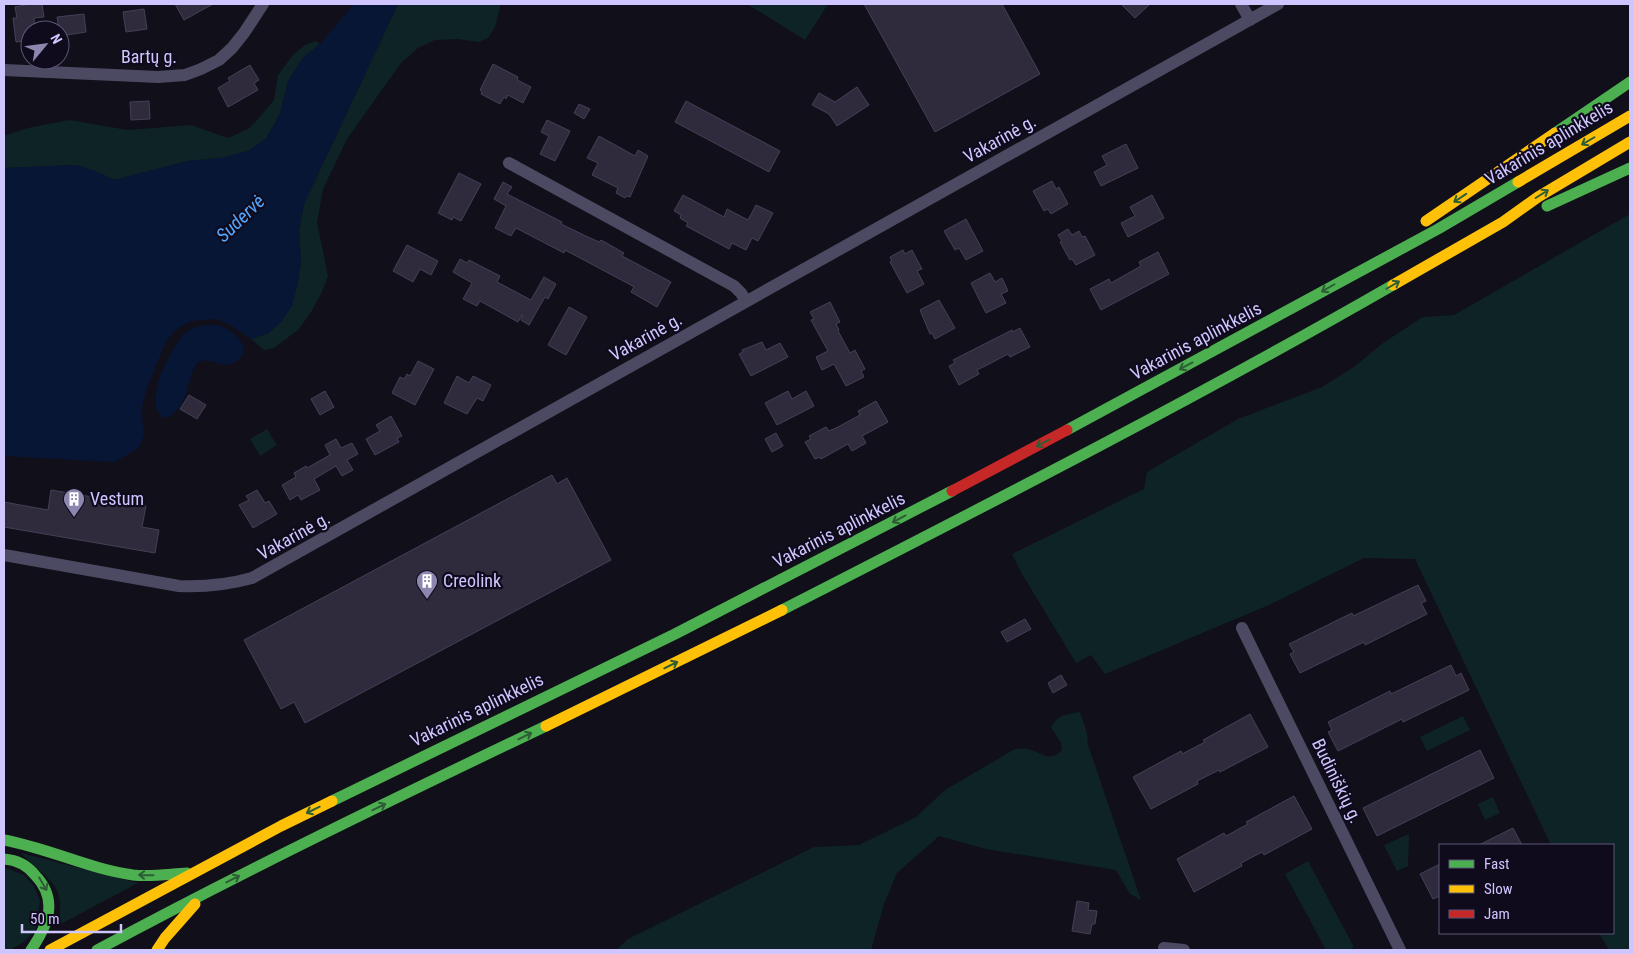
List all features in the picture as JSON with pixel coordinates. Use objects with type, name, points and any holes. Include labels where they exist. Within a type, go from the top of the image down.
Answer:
[{"type":"highway","points":[[1371,264],[1415,228],[1630,82]]},
{"type":"highway","name":"Vakarinis aplinkkelis","points":[[50,950],[281,826],[675,634],[1120,402],[1438,229],[1630,116]]},
{"type":"highway","points":[[97,950],[283,853],[680,661],[932,532],[1282,348],[1502,222],[1538,197],[1630,142]]},
{"type":"highway","points":[[1502,222],[1542,208],[1630,168]]},
{"type":"highway","points":[[4,840],[134,875],[195,872]]},
{"type":"highway","points":[[4,859],[10,859],[28,867],[39,877],[47,890],[50,906],[47,922],[39,940],[31,950]]},
{"type":"highway","points":[[157,950],[165,938],[207,892]]},
{"type":"street","name":"Bartų g.","points":[[4,70],[158,77],[185,75],[219,60],[244,34],[264,4]]},
{"type":"street","points":[[1241,4],[1250,20]]},
{"type":"street","name":"Vakarinė g.","points":[[4,555],[179,586],[222,585],[252,578],[1278,4]]},
{"type":"street","points":[[509,163],[734,286],[746,301]]},
{"type":"street","name":"Budiniškių g.","points":[[1242,628],[1400,950]]},
{"type":"street","points":[[1164,948],[1184,950]]},
{"type":"green space","points":[[398,4],[501,4],[495,27],[488,38],[479,42],[457,39],[435,40],[418,48],[401,63],[347,139],[323,189],[317,222],[328,276],[322,292],[310,314],[298,330],[274,348],[264,350],[251,339],[269,333],[297,287],[301,263],[299,230],[304,204]]},
{"type":"green space","points":[[747,4],[828,4],[805,40]]},
{"type":"green space","points":[[316,41],[320,44],[303,58],[288,81],[280,114],[266,139],[248,151],[221,158],[188,161],[114,180],[98,172],[76,165],[4,168],[4,136],[28,128],[69,120],[128,130],[191,125],[228,138],[248,129],[260,117],[274,100],[278,75],[293,55],[305,45]]},
{"type":"green space","points":[[1630,214],[1630,950],[1609,950],[1600,934],[1614,934],[1614,844],[1551,844],[1415,559],[1364,558],[1269,605],[1105,674],[1091,655],[1076,663],[1022,574],[1012,554],[1144,489],[1147,472],[1238,419],[1322,387],[1354,367],[1383,343],[1423,317],[1454,315]]},
{"type":"green space","points":[[267,429],[277,445],[260,456],[250,439]]},
{"type":"green space","points":[[1080,712],[1087,733],[1088,745],[1141,900],[1130,894],[1116,870],[986,849],[939,836],[897,873],[884,904],[871,950],[616,950],[628,939],[814,847],[859,845],[916,817],[945,790],[1015,749],[1032,750],[1045,756],[1057,754],[1062,750],[1061,743],[1051,727],[1053,723],[1067,714]]},
{"type":"green space","points":[[1463,716],[1470,730],[1427,751],[1420,737]]},
{"type":"green space","points":[[1493,797],[1500,813],[1485,820],[1478,804]]},
{"type":"green space","points":[[1409,834],[1408,866],[1397,871],[1384,845]]},
{"type":"green space","points":[[21,853],[138,883],[57,926],[60,906],[57,891],[49,879]]},
{"type":"green space","points":[[1308,861],[1354,947],[1349,950],[1326,950],[1285,874]]},
{"type":"green space","points":[[4,867],[24,875],[34,886],[40,901],[35,931],[24,942],[10,950],[4,950]]},
{"type":"water","name":"Sudervė","points":[[354,4],[398,4],[304,204],[299,230],[301,263],[297,287],[292,306],[281,322],[269,333],[251,339],[229,324],[215,319],[191,321],[174,331],[165,344],[147,388],[141,411],[144,433],[140,447],[115,462],[4,456],[4,168],[76,165],[98,172],[114,180],[188,161],[221,158],[248,151],[266,139],[280,114],[288,81],[303,58],[320,44]]},
{"type":"water","points":[[204,325],[221,326],[229,330],[243,344],[243,355],[239,360],[226,365],[208,361],[199,362],[195,366],[180,406],[172,415],[166,418],[162,417],[157,409],[155,399],[160,376],[172,352],[185,333],[192,328]]},
{"type":"building","points":[[42,4],[44,17],[34,18],[34,20],[20,20],[20,41],[16,42],[13,18],[17,18],[15,7]]},
{"type":"building","points":[[175,4],[213,4],[184,20]]},
{"type":"building","points":[[864,4],[1002,4],[1040,74],[935,132]]},
{"type":"building","points":[[1121,4],[1150,4],[1135,18]]},
{"type":"building","points":[[144,9],[147,29],[126,32],[123,12]]},
{"type":"building","points":[[84,14],[86,32],[70,34],[70,20],[57,20],[57,17]]},
{"type":"building","points":[[493,64],[518,77],[517,80],[531,87],[523,103],[508,95],[506,99],[504,97],[500,104],[481,94],[480,90]]},
{"type":"building","points":[[250,65],[259,80],[254,83],[258,90],[228,107],[218,88],[230,81],[228,78]]},
{"type":"building","points":[[857,87],[869,105],[837,126],[829,114],[812,105],[819,93],[835,102]]},
{"type":"building","points":[[149,101],[150,119],[131,120],[130,102]]},
{"type":"building","points":[[686,101],[780,151],[769,172],[675,122]]},
{"type":"building","points":[[579,104],[590,109],[584,119],[574,113]]},
{"type":"building","points":[[547,120],[570,131],[555,161],[540,154],[549,136],[541,132]]},
{"type":"building","points":[[599,136],[635,156],[638,150],[648,156],[630,197],[627,196],[625,198],[616,193],[618,188],[592,175],[598,163],[587,158]]},
{"type":"building","points":[[1126,144],[1138,168],[1101,186],[1094,172],[1107,165],[1102,156]]},
{"type":"building","points":[[459,173],[481,184],[461,221],[453,217],[452,220],[438,213]]},
{"type":"building","points":[[1052,181],[1056,189],[1059,187],[1068,204],[1051,214],[1048,209],[1044,211],[1033,191]]},
{"type":"building","points":[[503,182],[512,187],[507,194],[562,222],[561,224],[599,242],[601,240],[624,253],[622,256],[671,282],[657,307],[631,292],[634,287],[565,250],[564,253],[516,228],[511,236],[495,228],[506,206],[494,199]]},
{"type":"building","points":[[683,195],[724,217],[727,209],[748,220],[756,205],[773,213],[758,241],[752,238],[746,250],[732,243],[729,249],[686,226],[688,223],[680,218],[681,215],[674,211]]},
{"type":"building","points":[[1152,195],[1164,218],[1128,237],[1121,223],[1135,216],[1130,207]]},
{"type":"building","points":[[966,219],[983,251],[966,260],[959,248],[955,250],[944,231]]},
{"type":"building","points":[[1068,229],[1072,235],[1079,231],[1082,237],[1085,236],[1095,255],[1076,265],[1072,259],[1070,260],[1058,235]]},
{"type":"building","points":[[407,245],[438,261],[431,275],[420,269],[413,282],[393,271]]},
{"type":"building","points":[[903,250],[905,254],[912,250],[922,269],[917,271],[924,284],[907,293],[890,262],[892,261],[890,257]]},
{"type":"building","points":[[1158,252],[1169,274],[1101,310],[1090,289],[1109,279],[1111,283],[1141,266],[1139,262]]},
{"type":"building","points":[[460,259],[467,263],[469,260],[500,276],[497,282],[531,300],[544,277],[556,284],[548,299],[545,297],[529,325],[521,320],[522,315],[518,322],[480,301],[477,306],[463,299],[472,283],[453,272]]},
{"type":"building","points":[[990,273],[995,282],[1002,278],[1008,291],[1001,294],[1006,303],[986,313],[971,283]]},
{"type":"building","points":[[939,300],[955,328],[935,339],[932,333],[930,334],[920,310]]},
{"type":"building","points":[[830,302],[840,322],[836,324],[838,331],[850,353],[855,350],[865,369],[861,371],[864,377],[846,386],[834,364],[822,370],[816,357],[828,351],[811,320],[814,319],[810,312]]},
{"type":"building","points":[[569,307],[587,317],[566,355],[548,345]]},
{"type":"building","points":[[1020,328],[1030,347],[1010,357],[1008,354],[977,370],[979,374],[959,385],[949,366],[955,363],[953,360],[1012,330],[1013,332]]},
{"type":"building","points":[[762,342],[766,350],[780,343],[788,357],[751,376],[739,354],[743,352],[742,350]]},
{"type":"building","points":[[418,361],[434,369],[415,405],[392,393],[400,377],[404,379],[407,374],[410,376]]},
{"type":"building","points":[[457,376],[469,383],[473,376],[491,385],[483,401],[477,398],[467,414],[444,403]]},
{"type":"building","points":[[325,391],[334,407],[320,415],[311,399]]},
{"type":"building","points":[[788,391],[792,399],[806,391],[814,406],[777,425],[765,403]]},
{"type":"building","points":[[189,395],[206,405],[197,419],[180,409]]},
{"type":"building","points":[[876,401],[888,422],[862,436],[866,443],[852,451],[848,444],[821,459],[820,457],[815,459],[805,442],[811,439],[809,436],[826,427],[829,431],[838,427],[860,415],[858,411]]},
{"type":"building","points":[[391,416],[402,436],[397,438],[399,442],[375,455],[366,439],[380,431],[376,425]]},
{"type":"building","points":[[776,433],[783,446],[772,452],[765,439]]},
{"type":"building","points":[[336,439],[341,448],[352,443],[358,454],[347,460],[353,470],[342,476],[336,466],[314,479],[320,490],[301,500],[298,495],[290,500],[282,485],[296,477],[294,473],[330,455],[325,445]]},
{"type":"building","name":"Creolink","points":[[552,475],[557,484],[567,478],[611,560],[305,723],[294,702],[281,709],[244,640]]},
{"type":"building","name":"Vestum","points":[[51,490],[146,506],[142,527],[159,530],[155,553],[4,527],[4,502],[48,510]]},
{"type":"building","points":[[257,490],[265,503],[269,501],[277,514],[253,528],[239,505],[249,500],[246,496]]},
{"type":"building","points":[[1418,585],[1426,601],[1421,603],[1427,614],[1365,645],[1364,642],[1300,673],[1290,654],[1294,652],[1289,644],[1352,613],[1353,616]]},
{"type":"building","points":[[1025,619],[1031,629],[1007,642],[1001,632]]},
{"type":"building","points":[[1451,665],[1456,676],[1461,673],[1469,690],[1403,722],[1402,719],[1338,751],[1328,732],[1332,730],[1328,722],[1390,691],[1391,694]]},
{"type":"building","points":[[1061,675],[1067,685],[1053,693],[1048,683]]},
{"type":"building","points":[[1250,714],[1268,747],[1220,772],[1219,770],[1197,781],[1198,784],[1151,809],[1133,777],[1181,751],[1182,754],[1205,742],[1203,740]]},
{"type":"building","points":[[1480,750],[1494,778],[1377,836],[1363,808]]},
{"type":"building","points":[[1294,796],[1312,829],[1264,855],[1262,852],[1241,863],[1242,866],[1194,892],[1177,859],[1224,833],[1226,836],[1248,824],[1246,822]]},
{"type":"building","points":[[1513,828],[1521,844],[1481,844]]},
{"type":"building","points":[[1439,864],[1439,896],[1433,899],[1420,874]]},
{"type":"building","points":[[1077,901],[1089,903],[1088,910],[1097,911],[1095,924],[1092,924],[1090,934],[1072,931]]},
{"type":"traffic: fast","points":[[1555,133],[1630,82]]},
{"type":"traffic: fast","points":[[1547,206],[1630,168]]},
{"type":"traffic: fast","points":[[1067,430],[1438,229],[1518,182]]},
{"type":"traffic: fast","points":[[782,610],[1166,411],[1393,285]]},
{"type":"traffic: fast","points":[[332,801],[675,634],[952,491]]},
{"type":"traffic: fast","points":[[97,950],[320,835],[546,726]]},
{"type":"traffic: fast","points":[[4,840],[37,848],[100,868],[133,875],[187,873]]},
{"type":"traffic: fast","points":[[4,859],[17,862],[29,868],[42,884],[47,894],[49,903],[46,922],[31,950]]},
{"type":"traffic: slow","points":[[1518,182],[1630,116]]},
{"type":"traffic: slow","points":[[1426,221],[1555,133]]},
{"type":"traffic: slow","points":[[1393,285],[1503,222],[1538,197],[1630,142]]},
{"type":"traffic: slow","points":[[546,726],[782,610]]},
{"type":"traffic: slow","points":[[50,950],[281,826],[332,801]]},
{"type":"traffic: slow","points":[[157,950],[195,904]]},
{"type":"traffic: jam","points":[[952,491],[1067,430]]},
{"type":"place","name":"Vestum","points":[[74,518]]},
{"type":"place","name":"Creolink","points":[[427,600]]}]
